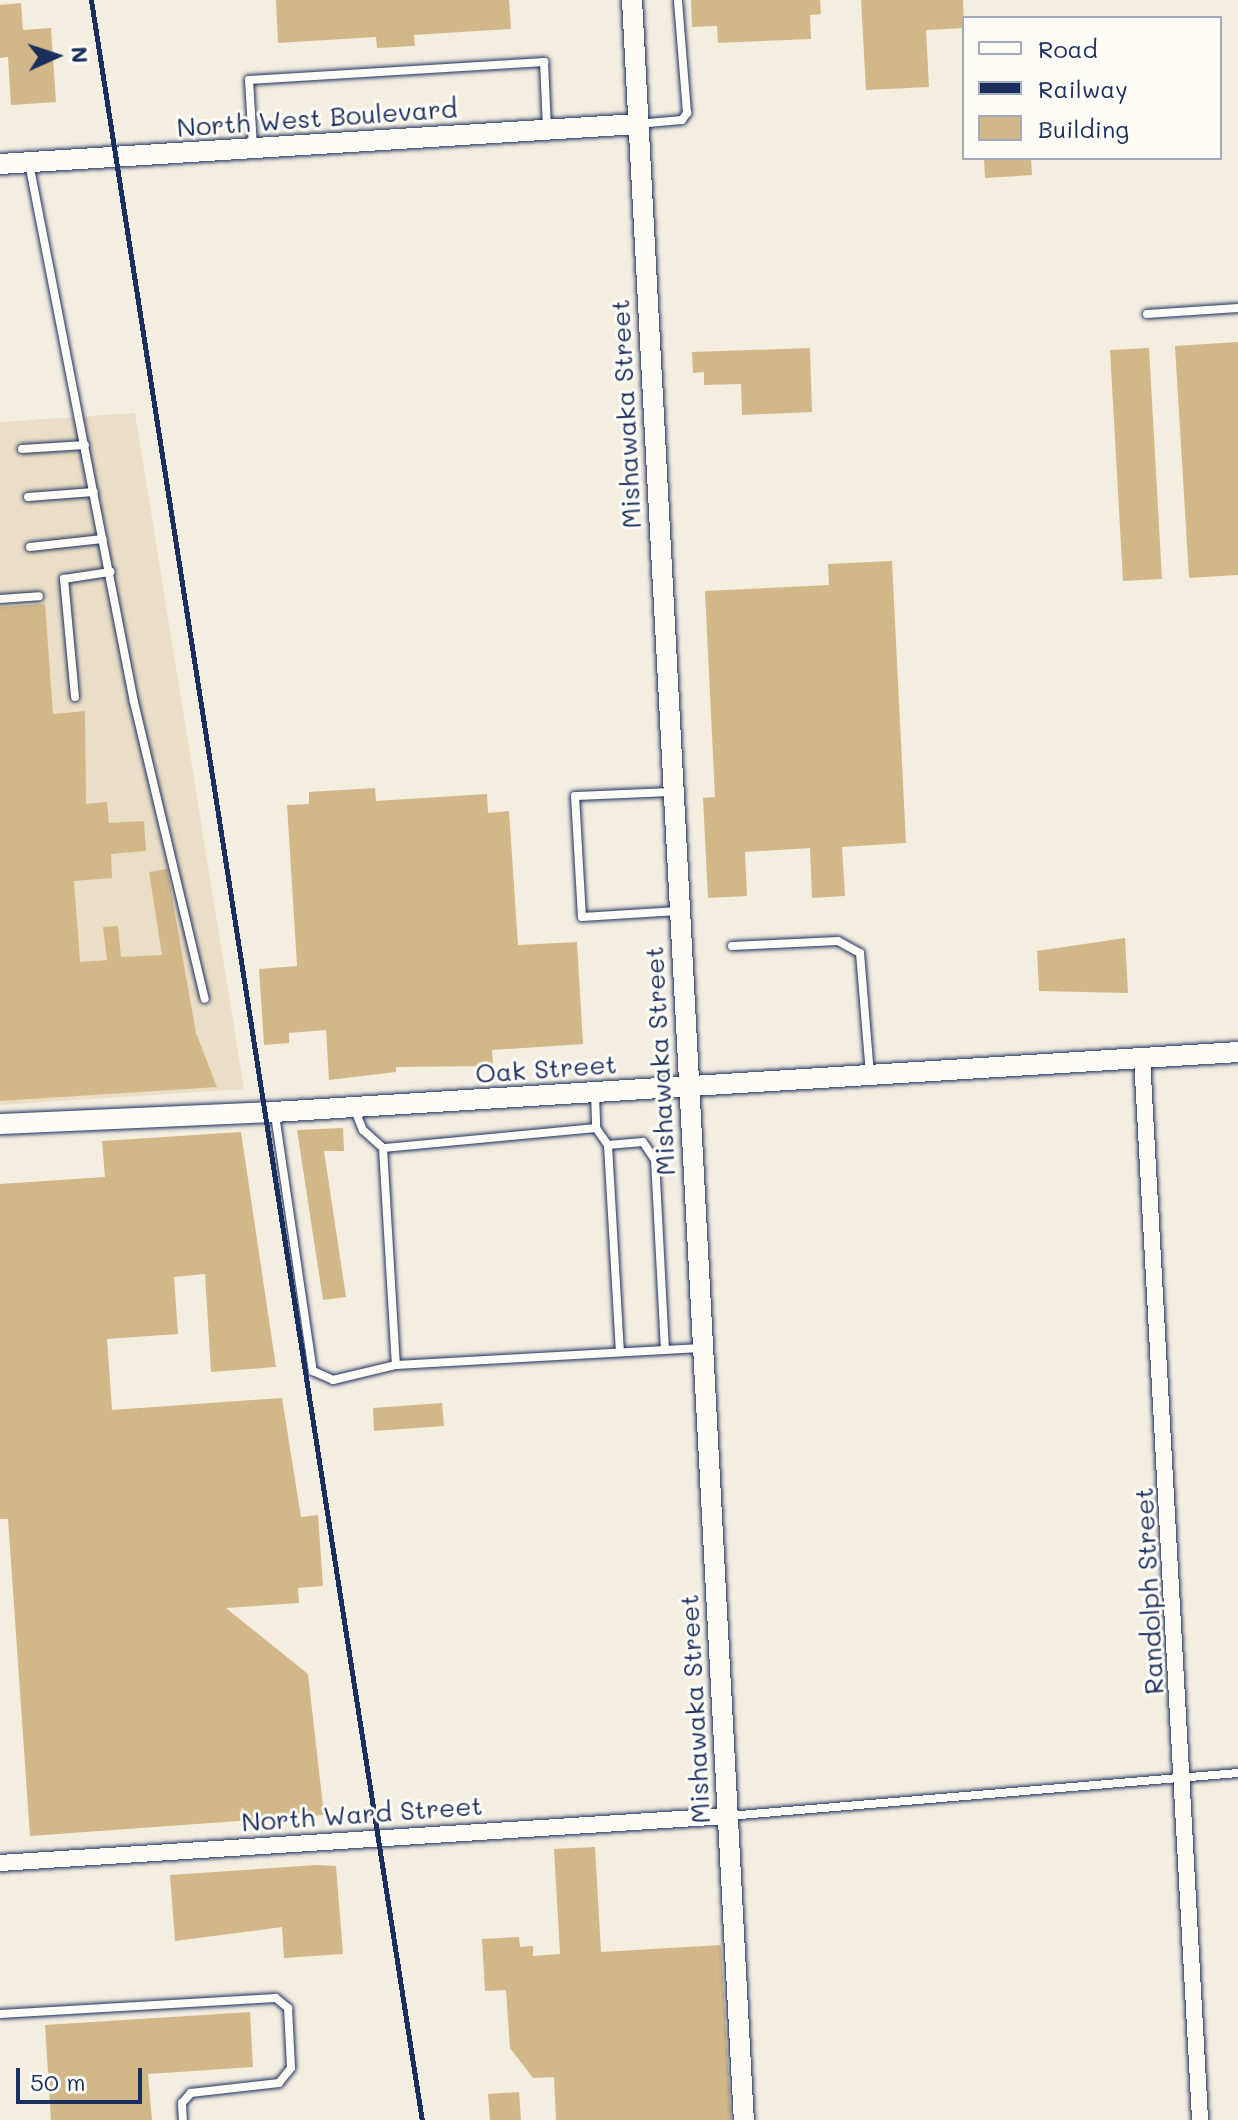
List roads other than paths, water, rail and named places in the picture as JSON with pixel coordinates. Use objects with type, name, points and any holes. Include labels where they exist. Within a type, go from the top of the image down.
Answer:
[{"type":"street","name":"Mishawaka Street","points":[[632,0],[744,2120]]},
{"type":"street","name":"North West Boulevard","points":[[0,164],[637,124]]},
{"type":"street","name":"Oak Street","points":[[0,1124],[274,1112],[1238,1052]]},
{"type":"street","name":"Randolph Street","points":[[1142,1058],[1200,2120]]},
{"type":"street","name":"North Ward Street","points":[[0,1863],[727,1816]]},
{"type":"lane","points":[[637,124],[682,120],[687,113],[678,0]]},
{"type":"lane","points":[[253,148],[249,80],[544,62],[547,129]]},
{"type":"lane","points":[[29,162],[134,702],[205,999]]},
{"type":"lane","points":[[1147,314],[1238,308]]},
{"type":"lane","points":[[22,449],[85,445]]},
{"type":"lane","points":[[28,497],[94,492]]},
{"type":"lane","points":[[30,547],[103,539]]},
{"type":"lane","points":[[75,697],[64,579],[110,572]]},
{"type":"lane","points":[[0,599],[39,596]]},
{"type":"lane","points":[[672,792],[575,796],[582,917],[678,911]]},
{"type":"lane","points":[[732,946],[838,941],[860,953],[870,1075]]},
{"type":"lane","points":[[595,1092],[596,1128],[608,1145],[620,1352]]},
{"type":"lane","points":[[354,1107],[363,1130],[383,1148],[396,1365]]},
{"type":"lane","points":[[274,1112],[313,1371],[333,1380],[396,1365],[701,1348]]},
{"type":"lane","points":[[383,1148],[596,1128]]},
{"type":"lane","points":[[608,1145],[643,1142],[655,1160],[665,1349]]},
{"type":"lane","points":[[727,1816],[1238,1773]]},
{"type":"lane","points":[[0,2014],[276,1998],[288,2008],[291,2068],[279,2083],[191,2093],[182,2103],[183,2120]]},
{"type":"railway","points":[[91,0],[422,2120]]}]
